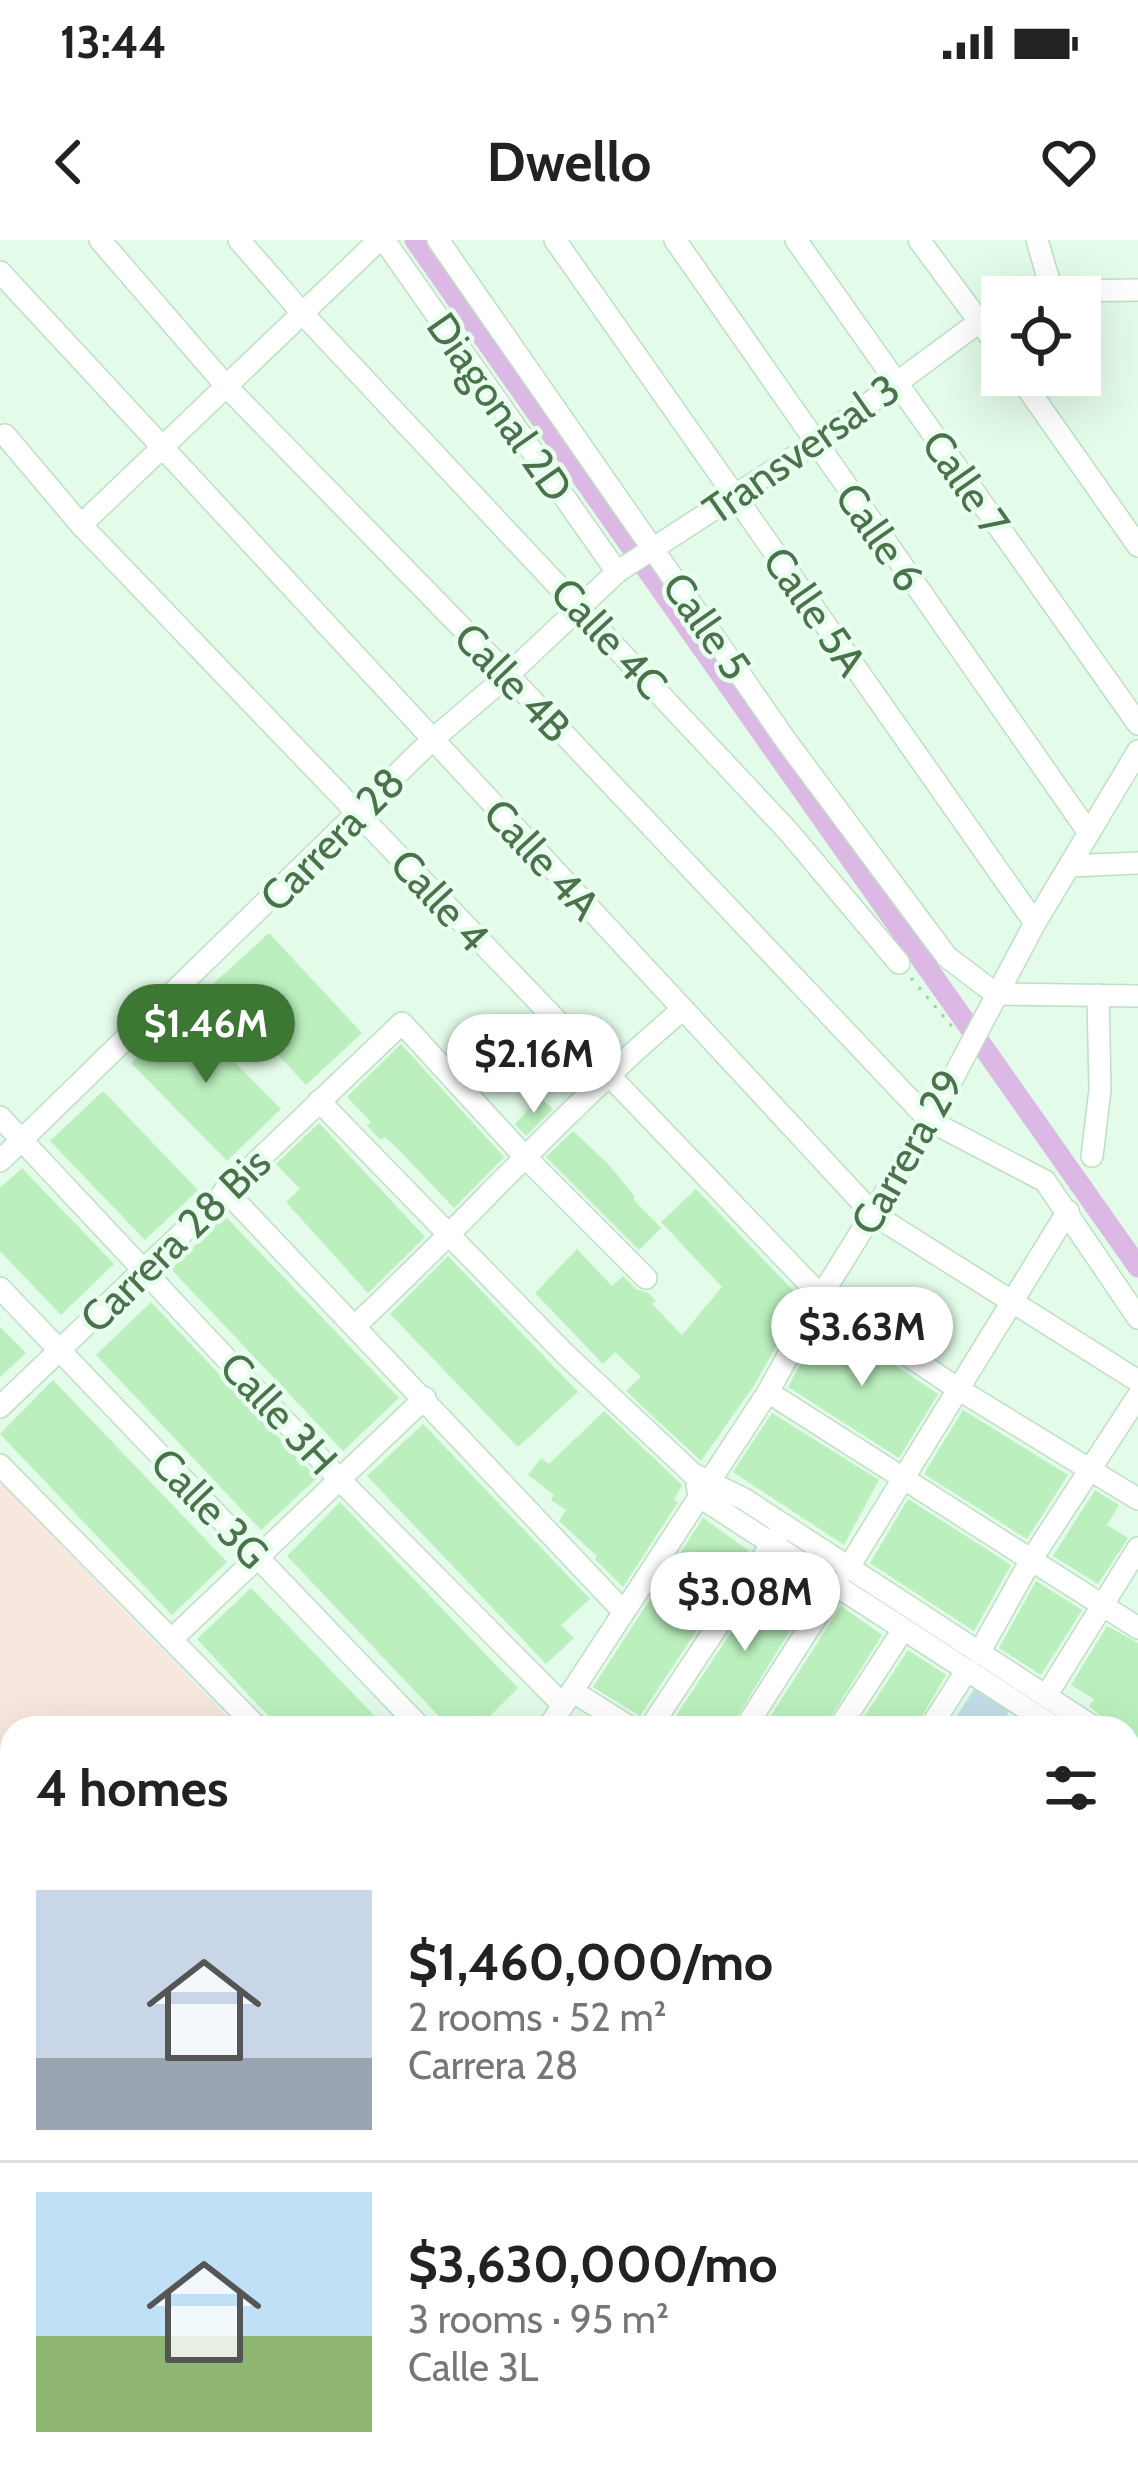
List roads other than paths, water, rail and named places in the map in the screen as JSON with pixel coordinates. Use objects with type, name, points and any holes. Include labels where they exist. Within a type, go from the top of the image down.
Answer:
[{"type":"street","name":"Calle 4B","points":[[100,240],[228,388],[508,675],[930,1121]]},
{"type":"street","name":"Calle 4C","points":[[239,240],[788,831],[898,963]]},
{"type":"street","points":[[81,525],[381,240]]},
{"type":"street","name":"Diagonal 2D","points":[[381,240],[637,561]]},
{"type":"street","name":"Calle 5","points":[[437,240],[637,561],[787,742],[947,957],[996,994]]},
{"type":"street","name":"Calle 5A","points":[[555,240],[1035,923]]},
{"type":"street","name":"Calle 6","points":[[675,240],[1089,833]]},
{"type":"street","name":"Calle 7","points":[[796,240],[1138,724]]},
{"type":"street","points":[[920,240],[980,320]]},
{"type":"street","points":[[1037,240],[1048,276]]},
{"type":"street","name":"Calle 4A","points":[[0,272],[873,1214],[1138,1381]]},
{"type":"street","points":[[1101,290],[1138,290]]},
{"type":"street","name":"Transversal 3","points":[[637,561],[814,444],[980,320]]},
{"type":"street","points":[[1033,396],[1138,545]]},
{"type":"street","name":"Calle 4","points":[[5,435],[81,525],[821,1296],[958,1389],[1138,1498]]},
{"type":"street","name":"Carrera 28","points":[[0,1161],[432,740],[637,561]]},
{"type":"street","name":"Carrera 29","points":[[556,1716],[700,1483],[768,1392],[821,1296],[930,1121],[1035,923],[1136,756]]},
{"type":"street","points":[[1069,866],[1138,863]]},
{"type":"street","points":[[996,994],[1138,996]]},
{"type":"street","points":[[1092,1156],[1100,1090],[1098,995]]},
{"type":"street","points":[[355,1326],[450,1237],[605,1076],[682,1010]]},
{"type":"street","name":"Carrera 28 Bis","points":[[0,1407],[402,1023],[524,1157]]},
{"type":"street","points":[[320,1101],[566,1354],[700,1483],[973,1661],[1031,1712],[1138,1548]]},
{"type":"street","name":"Calle 3H","points":[[0,1117],[340,1480],[567,1698],[605,1716]]},
{"type":"street","points":[[930,1121],[1045,1181],[1138,1318]]},
{"type":"street","points":[[524,1157],[646,1278]]},
{"type":"street","points":[[225,1190],[622,1610]]},
{"type":"street","points":[[753,1716],[1068,1211]]},
{"type":"street","name":"Calle 3G","points":[[0,1288],[409,1716]]},
{"type":"street","points":[[768,1392],[1138,1628]]},
{"type":"street","points":[[938,1716],[1030,1560],[1138,1396]]},
{"type":"street","points":[[172,1639],[425,1398]]},
{"type":"street","points":[[0,1465],[246,1716]]},
{"type":"street","points":[[658,1716],[777,1536]]},
{"type":"street","points":[[842,1578],[903,1630],[973,1661]]},
{"type":"street","points":[[847,1716],[903,1630]]},
{"type":"waterway","points":[[415,240],[1138,1267]]}]
